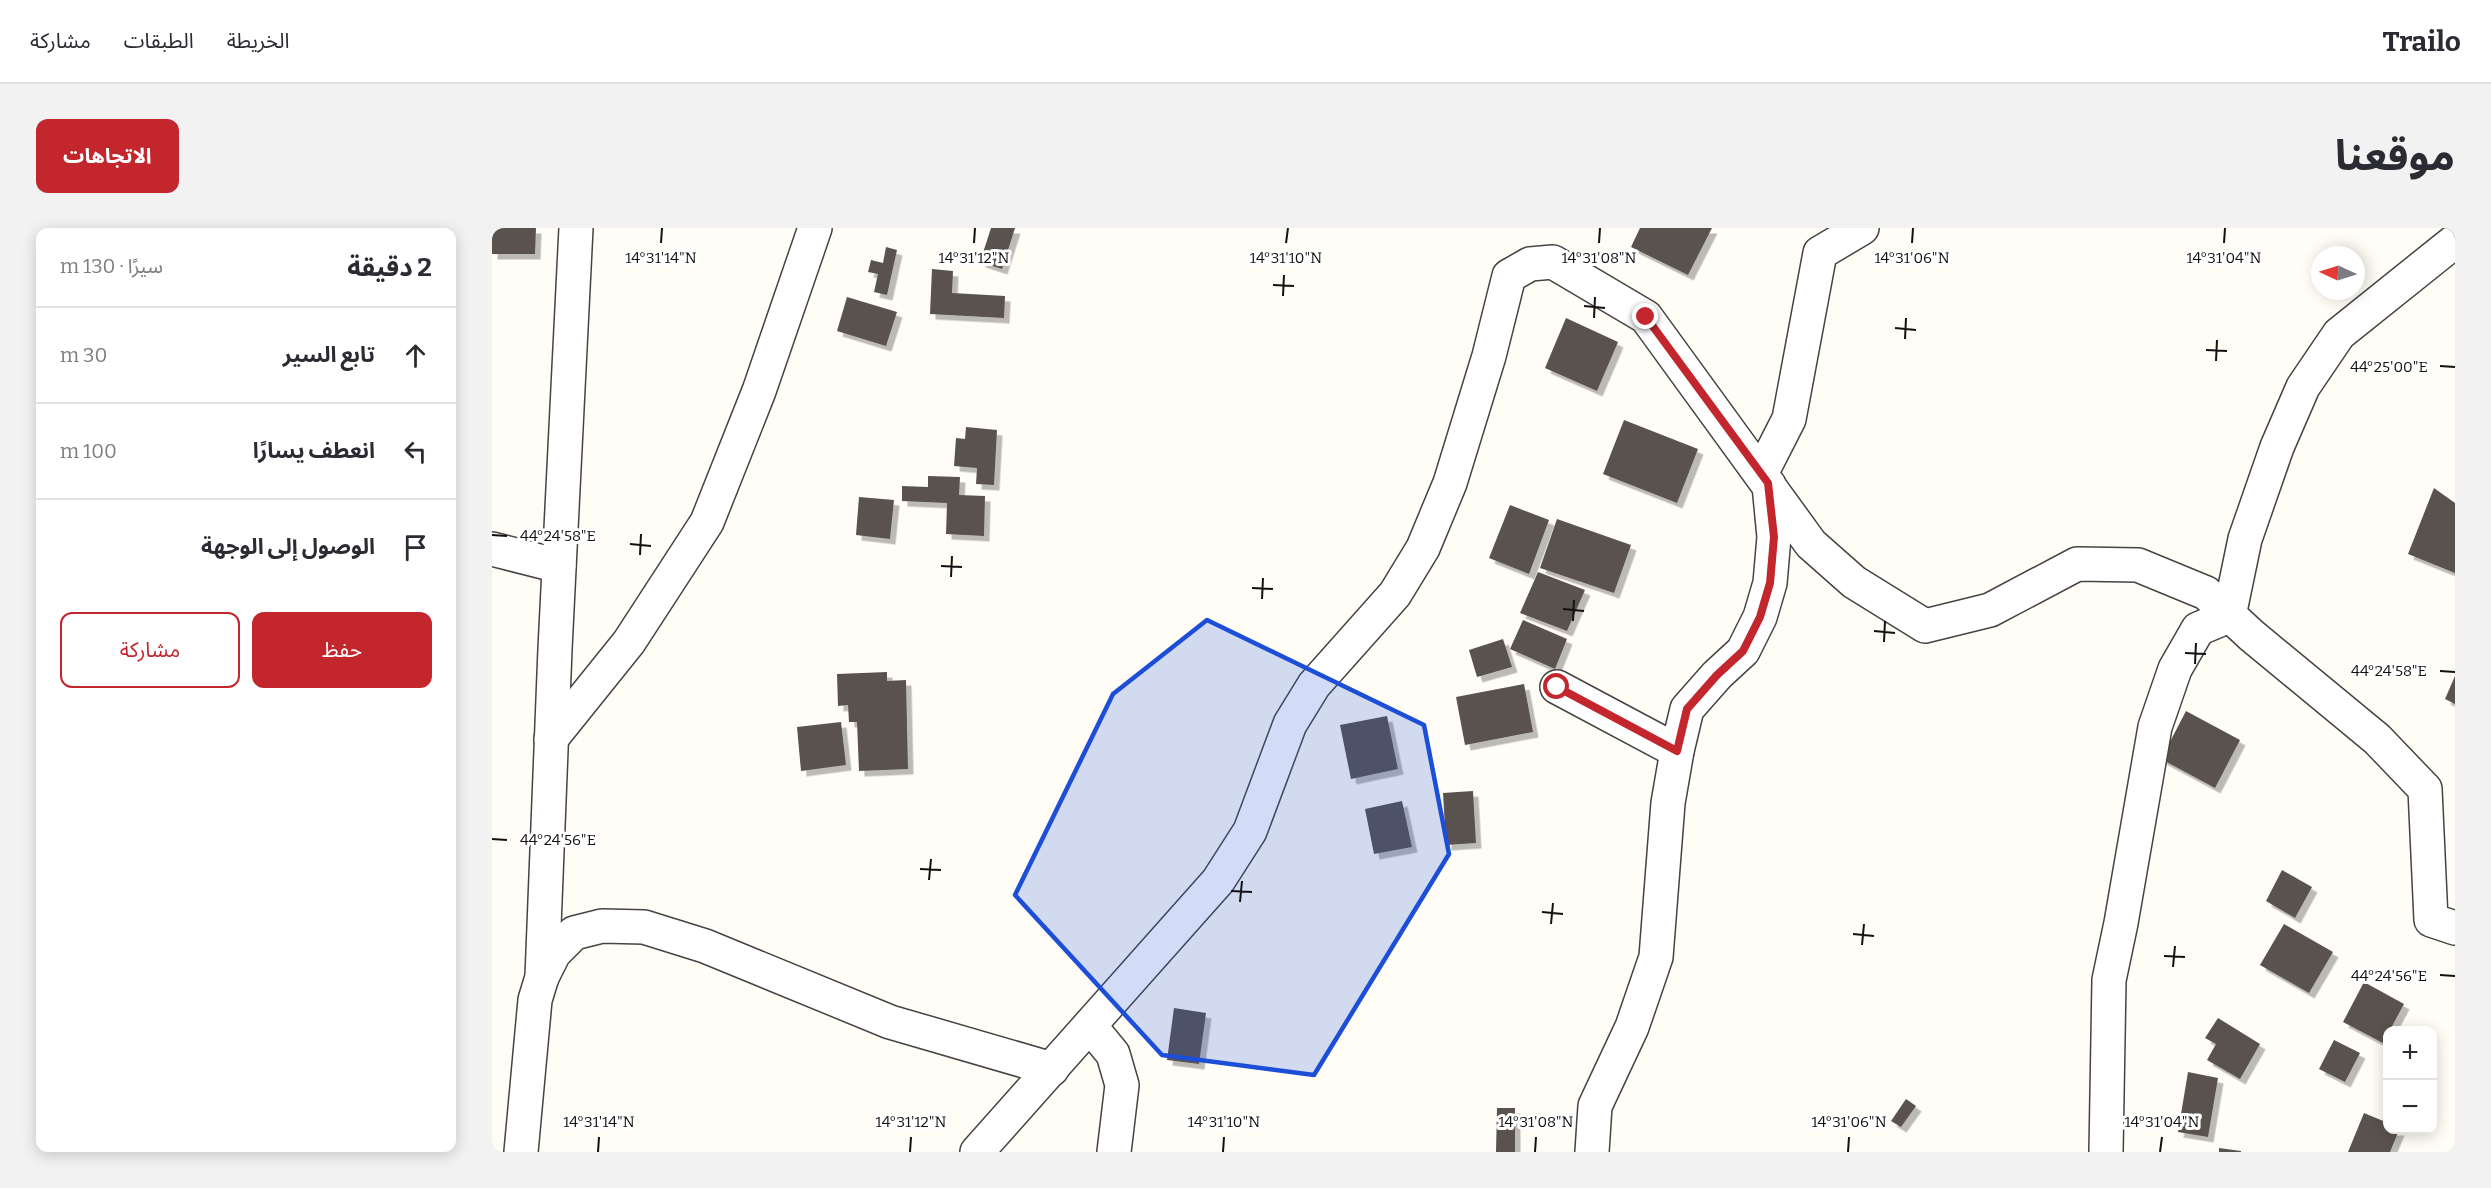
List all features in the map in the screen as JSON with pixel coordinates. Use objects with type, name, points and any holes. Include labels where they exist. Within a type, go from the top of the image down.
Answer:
[{"type":"street","points":[[542,977],[551,739],[576,228]]},
{"type":"street","points":[[551,739],[629,642],[707,522],[759,391],[815,228]]},
{"type":"street","points":[[1592,1152],[1595,1106],[1632,1027],[1656,957],[1668,803],[1687,709],[1717,675],[1743,651],[1760,617],[1770,583],[1774,537],[1765,478],[1789,419],[1820,253],[1862,228]]},
{"type":"street","points":[[2229,616],[2245,539],[2277,447],[2303,387],[2338,334],[2455,241]]},
{"type":"street","points":[[977,1152],[1218,881],[1250,831],[1290,724],[1296,714],[1314,685],[1395,594],[1424,548],[1450,483],[1489,356],[1509,276],[1530,264],[1552,262],[1646,317],[1811,544],[1854,582],[1925,626],[1990,610],[2077,564],[2138,565],[2206,593],[2229,616],[2323,697],[2377,739],[2425,789],[2431,920],[2455,928]]},
{"type":"street","points":[[492,549],[559,566]]},
{"type":"street","points":[[2106,1152],[2109,980],[2155,727],[2175,669],[2198,629],[2229,616]]},
{"type":"street","points":[[1557,687],[1677,751]]},
{"type":"street","points":[[521,1152],[535,1000],[542,977],[554,953],[573,933],[602,926],[644,927],[705,946],[890,1022],[1052,1069]]},
{"type":"street","points":[[1090,1026],[1113,1054],[1122,1085],[1114,1152]]},
{"type":"highlighted area","points":[[1207,620],[1424,725],[1449,854],[1314,1075],[1162,1055],[1015,895],[1113,694]]},
{"type":"building","points":[[492,228],[536,228],[535,254],[492,254]]},
{"type":"building","points":[[991,228],[1015,228],[1002,269],[980,262]]},
{"type":"building","points":[[1640,228],[1712,228],[1688,275],[1631,247]]},
{"type":"building","points":[[886,247],[897,250],[887,295],[874,292],[878,274],[868,272],[871,260],[883,263]]},
{"type":"building","points":[[932,269],[953,271],[952,293],[1005,296],[1004,318],[930,314]]},
{"type":"building","points":[[847,297],[897,312],[886,346],[837,331]]},
{"type":"building","points":[[1566,318],[1618,342],[1597,391],[1545,368]]},
{"type":"building","points":[[1624,420],[1698,449],[1677,503],[1603,474]]},
{"type":"building","points":[[966,427],[997,430],[994,485],[976,484],[977,468],[954,466],[956,438],[965,439]]},
{"type":"building","points":[[928,476],[960,477],[959,495],[985,496],[984,536],[946,534],[947,503],[902,501],[902,486],[928,487]]},
{"type":"building","points":[[2434,488],[2455,503],[2455,573],[2408,554]]},
{"type":"building","points":[[859,497],[894,500],[890,539],[856,535]]},
{"type":"building","points":[[1510,505],[1549,520],[1529,574],[1489,558]]},
{"type":"building","points":[[1557,519],[1631,545],[1614,593],[1540,568]]},
{"type":"building","points":[[1538,572],[1585,590],[1567,631],[1520,613]]},
{"type":"building","points":[[1523,620],[1567,639],[1555,669],[1510,649]]},
{"type":"building","points":[[1503,639],[1512,667],[1477,677],[1469,650]]},
{"type":"building","points":[[887,672],[887,681],[906,680],[908,769],[859,771],[857,722],[849,722],[848,705],[838,706],[837,674]]},
{"type":"building","points":[[2455,676],[2455,704],[2445,699]]},
{"type":"building","points":[[1524,684],[1533,732],[1465,745],[1456,697]]},
{"type":"building","points":[[2186,711],[2240,740],[2215,788],[2161,759]]},
{"type":"building","points":[[1387,716],[1398,769],[1351,779],[1340,725]]},
{"type":"building","points":[[841,722],[846,765],[801,771],[797,727]]},
{"type":"building","points":[[1473,791],[1476,843],[1446,845],[1443,793]]},
{"type":"building","points":[[1402,801],[1412,847],[1374,854],[1365,809]]},
{"type":"building","points":[[2282,870],[2312,887],[2295,918],[2266,901]]},
{"type":"building","points":[[2284,924],[2333,952],[2309,993],[2260,965]]},
{"type":"building","points":[[2364,982],[2404,1004],[2392,1026],[2383,1026],[2383,1043],[2343,1022]]},
{"type":"building","points":[[1174,1008],[1206,1013],[1199,1064],[1167,1060]]},
{"type":"building","points":[[2218,1018],[2260,1044],[2240,1079],[2207,1060],[2216,1044],[2205,1038]]},
{"type":"building","points":[[2334,1040],[2360,1053],[2345,1082],[2319,1069]]},
{"type":"building","points":[[2188,1072],[2218,1078],[2208,1137],[2178,1132]]},
{"type":"building","points":[[1906,1099],[1916,1106],[1901,1127],[1891,1121]]},
{"type":"building","points":[[1497,1108],[1515,1108],[1515,1152],[1496,1152]]},
{"type":"building","points":[[2364,1113],[2383,1121],[2383,1134],[2397,1134],[2390,1152],[2348,1152]]},
{"type":"building","points":[[2219,1148],[2241,1151],[2241,1152],[2219,1152]]},
{"type":"route","points":[[1557,687],[1677,751],[1687,709],[1717,675],[1743,651],[1760,617],[1770,583],[1774,537],[1768,483],[1646,317]]}]
